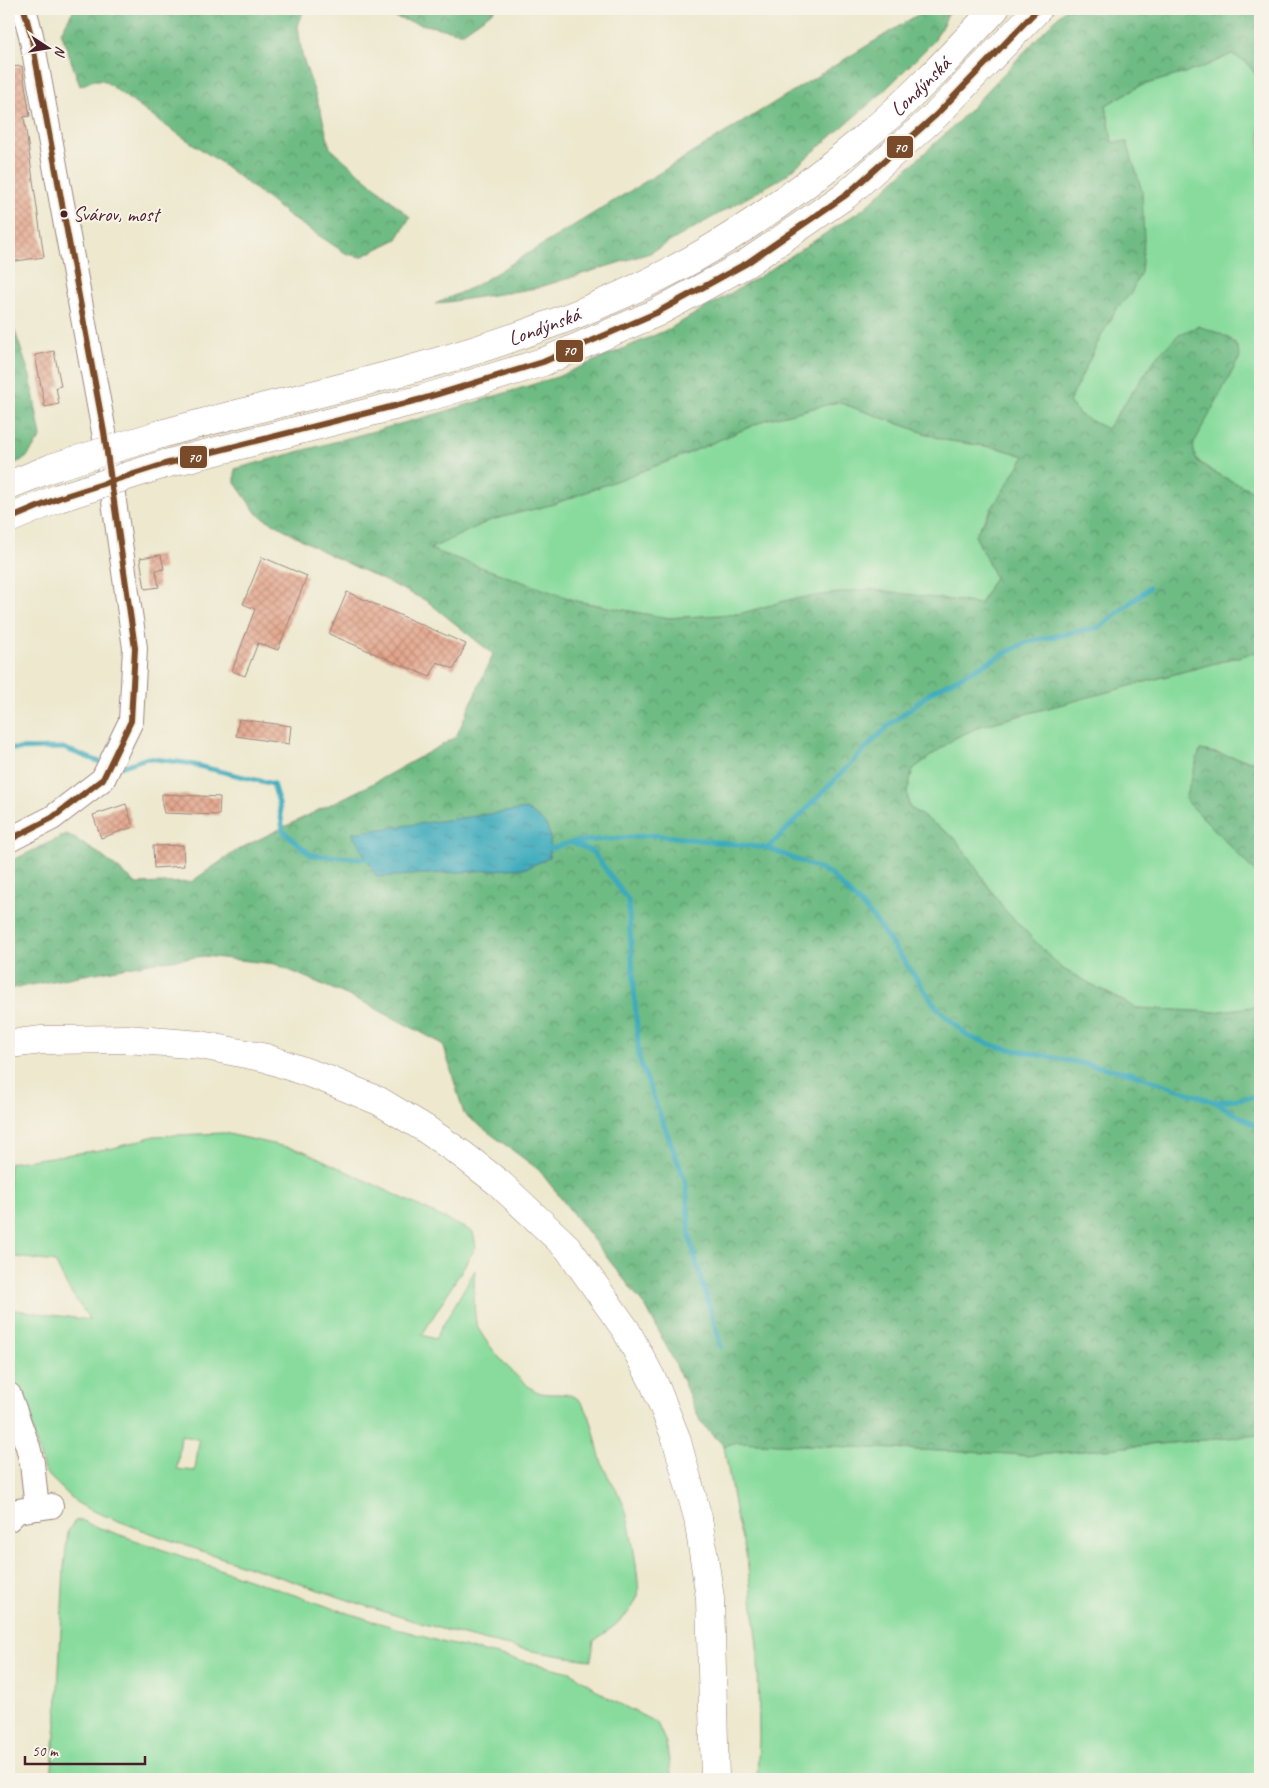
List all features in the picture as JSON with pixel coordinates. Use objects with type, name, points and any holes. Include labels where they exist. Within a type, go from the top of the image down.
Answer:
[{"type":"main road","name":"Londýnská","points":[[9,485],[54,466],[161,434],[474,351],[540,328],[598,304],[693,259],[755,221],[863,139],[912,94],[996,9]]},
{"type":"main road","name":"Londýnská","points":[[9,519],[59,498],[165,464],[422,399],[543,362],[656,313],[747,263],[846,195],[936,114],[1038,9]]},
{"type":"main road","points":[[9,1044],[42,1040],[127,1039],[200,1045],[266,1058],[326,1079],[379,1102],[424,1128],[463,1155],[500,1183],[568,1248],[626,1330],[654,1383],[676,1438],[698,1518],[710,1598],[715,1779]]},
{"type":"street","points":[[9,840],[52,818],[103,779],[131,721],[136,648],[104,432],[33,44],[24,9]]},
{"type":"street","points":[[9,1395],[28,1447],[44,1507],[17,1512],[9,1519]]},
{"type":"green space","points":[[74,9],[304,9],[298,26],[302,55],[321,112],[330,148],[410,217],[397,239],[361,257],[347,254],[292,218],[220,162],[156,119],[103,80],[94,80],[80,86],[61,32]]},
{"type":"green space","points":[[364,9],[496,9],[462,33]]},
{"type":"green space","points":[[927,9],[951,9],[934,41],[882,93],[785,176],[650,253],[537,288],[435,304],[475,286]]},
{"type":"green space","points":[[1065,9],[1260,9],[1260,80],[1247,63],[1232,54],[1201,68],[1140,86],[1106,105],[1112,142],[1127,142],[1142,191],[1144,240],[1141,272],[1131,293],[1117,308],[1101,336],[1069,402],[1080,415],[1107,429],[1156,358],[1178,335],[1198,326],[1230,339],[1234,344],[1240,357],[1193,445],[1196,458],[1201,464],[1227,479],[1260,493],[1260,651],[981,726],[955,738],[913,769],[907,792],[909,807],[955,838],[1004,909],[1061,968],[1136,1008],[1214,1012],[1260,1006],[1260,1435],[1026,1456],[737,1442],[724,1446],[701,1423],[675,1363],[647,1309],[539,1170],[464,1114],[443,1044],[365,1003],[275,964],[204,956],[155,962],[9,989],[9,862],[67,834],[98,853],[137,884],[191,882],[239,849],[368,786],[456,737],[493,654],[427,601],[322,551],[257,514],[235,483],[235,469],[440,413],[557,377],[669,329],[762,275],[863,209],[955,125]],"holes":[[[838,402],[944,440],[998,448],[1025,456],[975,535],[995,577],[980,604],[869,589],[792,599],[739,614],[667,618],[576,601],[430,549],[491,520],[554,504],[682,456],[768,419]]]},
{"type":"green space","points":[[1232,54],[1247,62],[1260,80],[1260,493],[1208,468],[1195,456],[1194,445],[1196,439],[1238,348],[1232,340],[1217,333],[1156,358],[1107,429],[1080,415],[1069,402],[1101,336],[1117,308],[1131,293],[1106,105],[1140,86],[1201,68]]},
{"type":"green space","points":[[9,314],[30,376],[41,437],[26,458],[9,466]]},
{"type":"green space","points":[[838,402],[944,440],[998,448],[1025,456],[975,535],[995,577],[980,604],[938,598],[792,599],[739,614],[667,618],[576,601],[429,549],[491,520],[554,504],[682,456],[768,419]]},
{"type":"green space","points":[[1260,651],[1260,763],[1201,750],[1185,799],[1260,877],[1260,1006],[1214,1012],[1136,1008],[1061,968],[1004,909],[955,838],[909,807],[907,792],[913,769],[955,738],[981,726]]},
{"type":"green space","points":[[1200,750],[1260,763],[1260,877],[1185,799]]},
{"type":"green space","points":[[224,1133],[304,1151],[473,1232],[476,1247],[422,1335],[435,1339],[475,1270],[474,1303],[476,1322],[493,1350],[531,1388],[538,1392],[566,1394],[577,1398],[586,1409],[603,1466],[624,1506],[629,1523],[638,1579],[638,1596],[635,1603],[625,1616],[594,1641],[591,1660],[516,1648],[406,1619],[193,1548],[88,1509],[76,1502],[44,1471],[30,1421],[9,1370],[9,1309],[90,1320],[68,1288],[55,1262],[9,1256],[9,1163],[114,1148],[154,1136]],"holes":[[[181,1435],[199,1440],[195,1471],[177,1469]]]},
{"type":"green space","points":[[1260,1435],[1260,1779],[757,1779],[759,1738],[758,1645],[746,1553],[737,1521],[724,1446],[737,1442],[1026,1456]]},
{"type":"green space","points":[[82,1520],[91,1525],[338,1610],[441,1642],[571,1672],[608,1698],[657,1723],[666,1743],[672,1779],[51,1779],[57,1713],[64,1567],[68,1531],[75,1521]]},
{"type":"water","points":[[526,809],[540,819],[548,829],[550,849],[549,858],[526,868],[377,877],[352,833]]},
{"type":"building","points":[[22,66],[30,116],[24,117],[44,257],[9,262],[9,67]]},
{"type":"building","points":[[54,351],[61,386],[56,387],[59,404],[45,407],[35,355]]},
{"type":"building","points":[[161,555],[164,569],[156,570],[159,587],[145,589],[140,558]]},
{"type":"building","points":[[262,557],[307,576],[278,650],[258,643],[245,676],[232,671],[255,609],[243,604]]},
{"type":"building","points":[[347,592],[466,644],[454,669],[437,662],[430,677],[329,634]]},
{"type":"building","points":[[239,719],[291,726],[289,744],[236,736]]},
{"type":"building","points":[[162,794],[220,797],[219,815],[164,813]]},
{"type":"building","points":[[126,804],[133,827],[101,838],[93,815]]},
{"type":"building","points":[[183,845],[184,866],[154,868],[153,846]]},
{"type":"waterway","points":[[768,848],[888,726],[933,691],[1027,642],[1100,627],[1149,588]]},
{"type":"waterway","points":[[9,749],[63,748],[100,762]]},
{"type":"waterway","points":[[121,767],[147,758],[186,763],[273,784],[279,803],[283,831],[311,855],[371,859]]},
{"type":"waterway","points":[[544,848],[553,848],[571,842],[656,835],[768,848],[829,873],[872,916],[938,1009],[969,1037],[999,1047],[1131,1073],[1215,1102],[1253,1097],[1260,1093]]},
{"type":"waterway","points":[[572,842],[593,852],[628,900],[639,1059],[686,1183],[690,1240],[721,1347]]},
{"type":"waterway","points":[[1215,1102],[1260,1128]]},
{"type":"transit line","name":"70","points":[[9,840],[52,818],[103,779],[131,721],[135,648],[104,432],[31,35],[24,9]]},
{"type":"transit line","name":"70","points":[[9,519],[59,498],[165,464],[422,399],[543,362],[656,313],[747,263],[846,195],[936,115],[1038,9]]},
{"type":"place","name":"Svárov, most","points":[[64,214]]}]
